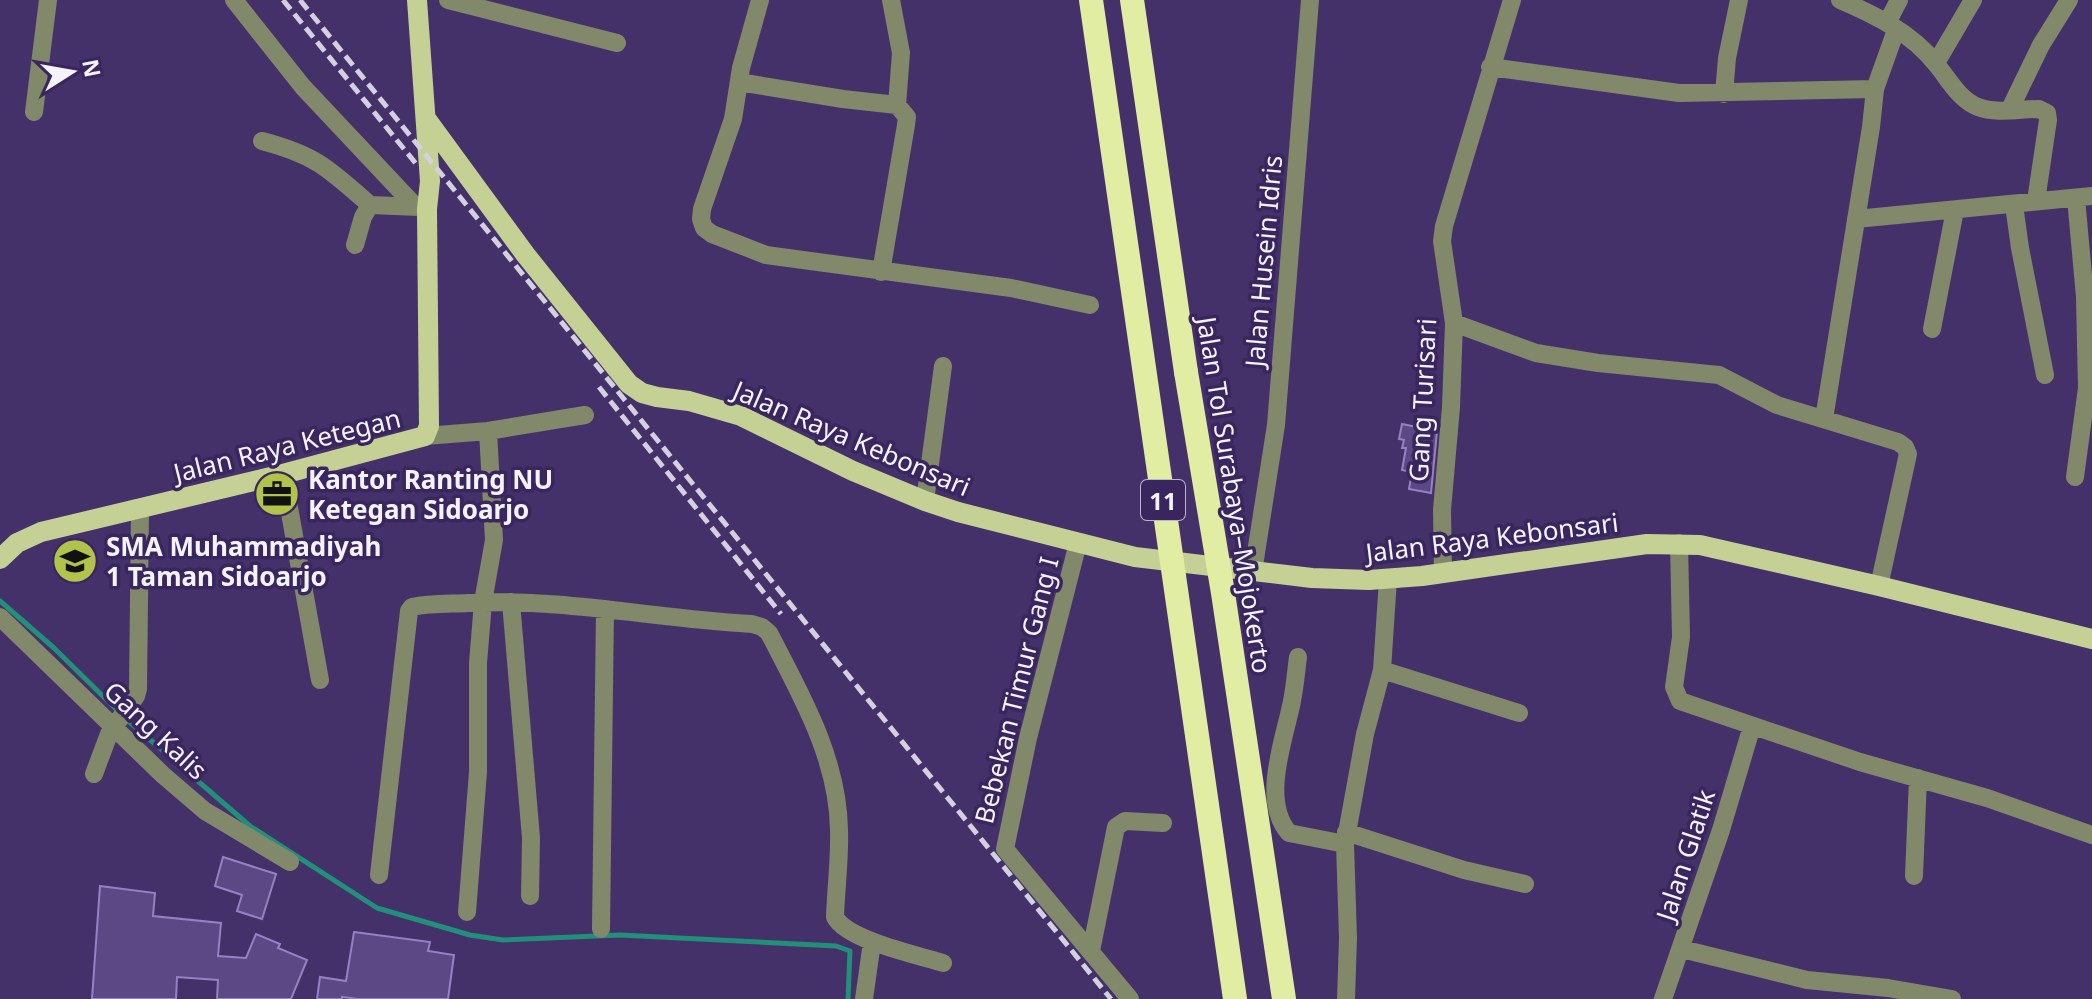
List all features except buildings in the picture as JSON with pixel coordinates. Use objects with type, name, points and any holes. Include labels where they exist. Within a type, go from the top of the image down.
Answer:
[{"type":"highway","name":"11","points":[[1091,0],[1235,999]]},
{"type":"highway","name":"Jalan Tol Surabaya–Mojokerto","points":[[1132,0],[1284,999]]},
{"type":"main road","name":"Jalan Raya Ketegan","points":[[0,559],[17,543],[41,532],[283,474],[425,436],[429,426],[421,207],[430,181],[418,0]]},
{"type":"main road","name":"Jalan Raya Kebonsari","points":[[427,115],[525,254],[629,384],[642,393],[689,401],[741,416],[853,471],[925,501],[1135,557],[1312,578],[1388,579],[1647,544],[1700,545],[2092,639]]},
{"type":"street","points":[[34,112],[48,0]]},
{"type":"street","points":[[234,0],[303,87],[421,207]]},
{"type":"street","points":[[448,0],[617,43]]},
{"type":"street","points":[[760,0],[733,119],[702,209],[704,228],[766,255],[1011,288],[1090,305]]},
{"type":"street","points":[[891,0],[901,53],[897,105]]},
{"type":"street","name":"Jalan Husein Idris","points":[[1253,572],[1276,425],[1310,0]]},
{"type":"street","name":"Gang Turisari","points":[[1443,572],[1442,510],[1454,323],[1442,241],[1490,67],[1512,0]]},
{"type":"street","points":[[1724,94],[1727,58],[1739,0]]},
{"type":"street","points":[[1840,0],[1892,26],[1936,63],[1947,81],[1974,106],[2000,111],[2039,109],[2047,113],[2036,201]]},
{"type":"street","points":[[1824,419],[1875,89],[1899,0]]},
{"type":"street","points":[[1936,63],[1973,0]]},
{"type":"street","points":[[2010,109],[2041,45],[2069,0]]},
{"type":"street","points":[[1490,67],[1679,93],[1875,89]]},
{"type":"street","points":[[739,82],[897,105],[907,117],[881,272]]},
{"type":"street","points":[[262,141],[299,152],[324,164],[370,205],[421,207]]},
{"type":"street","points":[[1856,219],[2084,197],[2087,388],[2075,477]]},
{"type":"street","points":[[355,245],[370,205]]},
{"type":"street","points":[[2014,205],[2045,375]]},
{"type":"street","points":[[1932,329],[1955,210]]},
{"type":"street","points":[[1454,323],[1536,353],[1598,363],[1719,375],[1777,405],[1898,442],[1908,454],[1879,586]]},
{"type":"street","points":[[925,501],[943,366]]},
{"type":"street","points":[[425,436],[488,431],[585,415]]},
{"type":"street","points":[[467,912],[478,772],[478,663],[483,602],[494,540],[488,431]]},
{"type":"street","points":[[283,474],[320,680]]},
{"type":"street","points":[[94,774],[121,716],[138,689],[140,509]]},
{"type":"street","name":"Bebekan Timur Gang I","points":[[1078,543],[1028,738],[1005,849],[1091,951]]},
{"type":"street","points":[[1679,543],[1682,618],[1674,687],[1680,701],[1860,762],[1987,798],[2092,835]]},
{"type":"street","points":[[1348,999],[1346,838],[1365,734],[1382,670],[1388,579]]},
{"type":"street","points":[[511,602],[531,838],[530,896]]},
{"type":"street","points":[[379,875],[409,611],[412,607],[511,602],[605,609],[691,621],[752,624],[769,633],[813,722],[832,771],[839,828],[835,917],[840,926],[872,942],[943,963]]},
{"type":"street","points":[[601,929],[605,609]]},
{"type":"street","name":"Gang Kalis","points":[[0,617],[121,716],[163,775],[205,811],[290,862]]},
{"type":"street","points":[[1298,657],[1275,789],[1280,818],[1289,833],[1346,838],[1525,884]]},
{"type":"street","points":[[1382,670],[1519,713]]},
{"type":"street","name":"Jalan Glatik","points":[[1663,999],[1682,949],[1752,726]]},
{"type":"street","points":[[1914,876],[1918,778]]},
{"type":"street","points":[[1130,999],[1091,951],[1116,827],[1125,821],[1163,823]]},
{"type":"street","points":[[864,999],[872,942]]},
{"type":"street","points":[[1682,949],[1807,980],[1952,999]]},
{"type":"street","points":[[1806,999],[1807,980]]},
{"type":"waterway","points":[[0,601],[54,648],[119,712]]},
{"type":"waterway","points":[[126,719],[250,826],[377,908],[470,935],[503,940],[620,935],[836,946],[850,951],[848,999]]},
{"type":"railway","points":[[283,0],[417,165]]},
{"type":"railway","points":[[300,0],[1111,999]]},
{"type":"railway","points":[[599,387],[781,614]]},
{"type":"place","name":"Kantor Ranting NU Ketegan Sidoarjo","points":[[277,494]]},
{"type":"place","name":"SMA Muhammadiyah 1 Taman Sidoarjo","points":[[75,561]]}]
